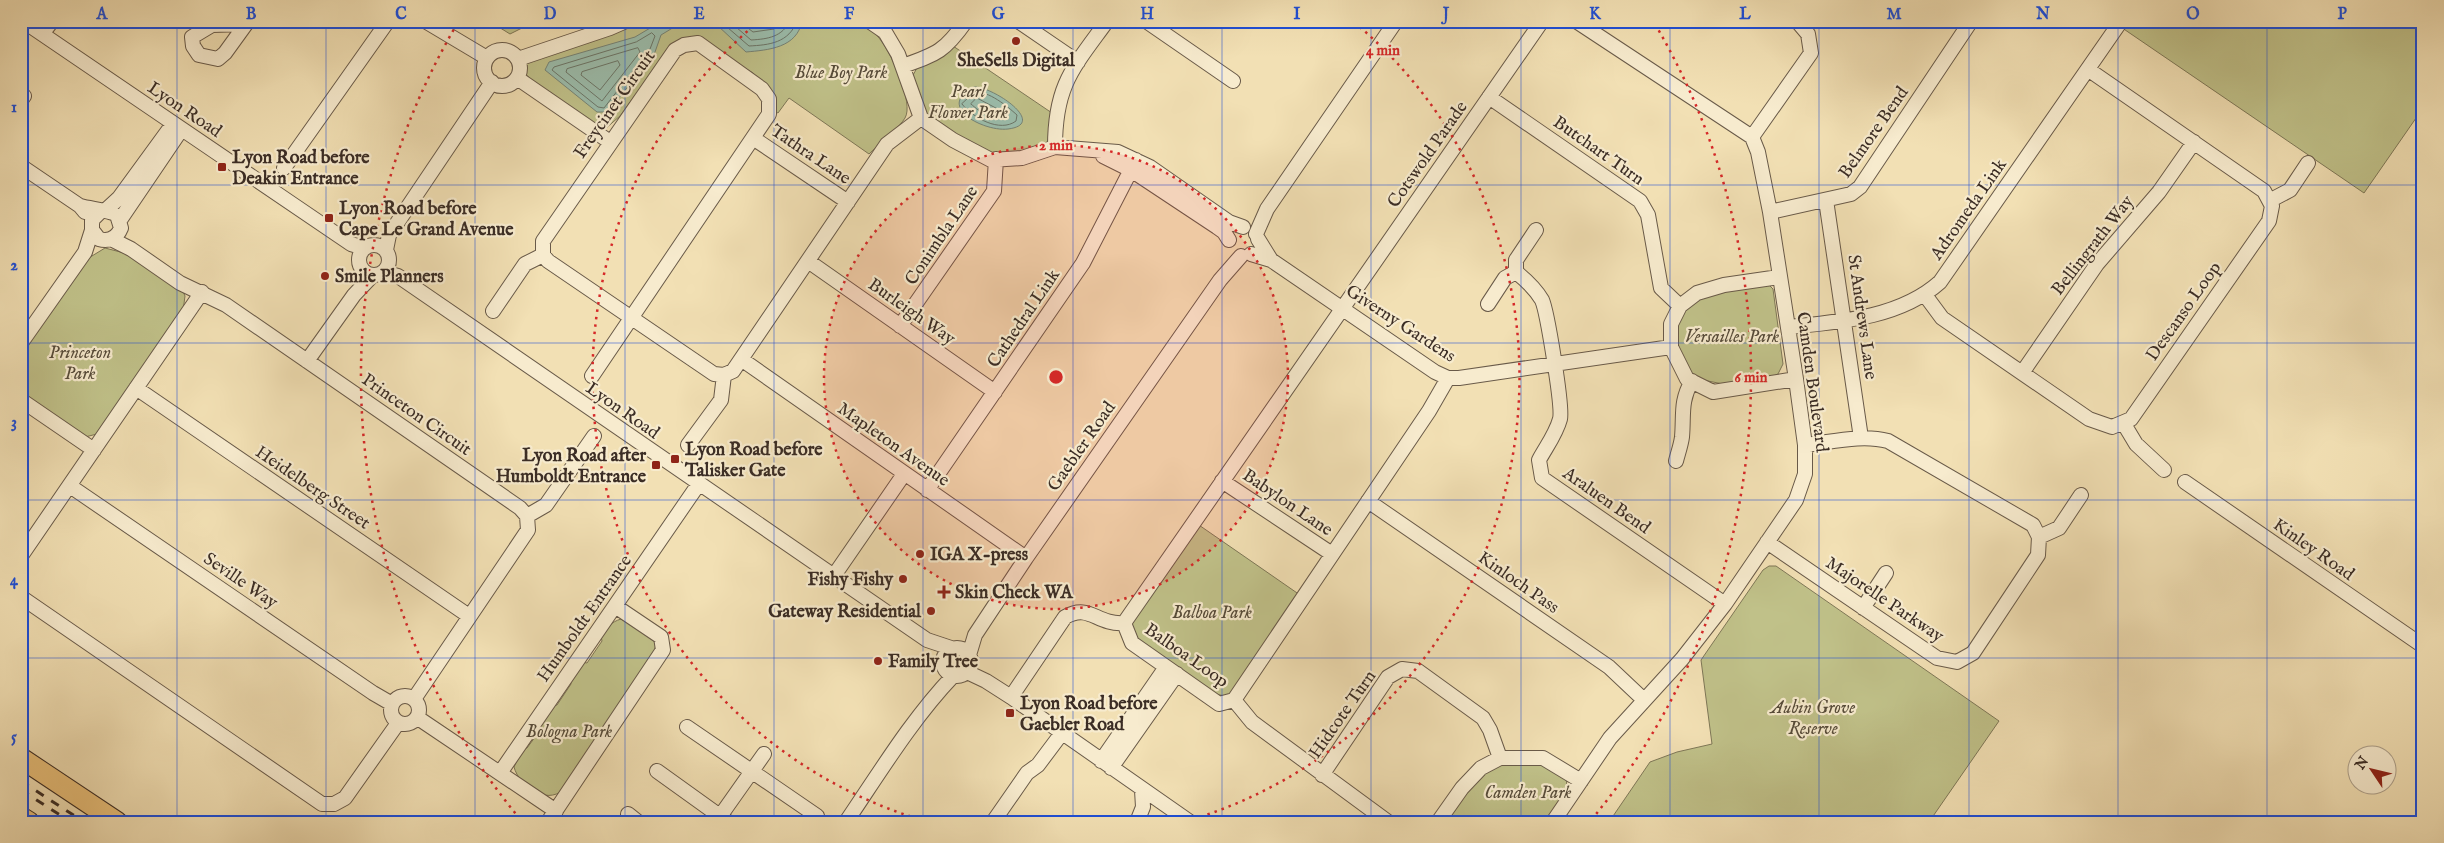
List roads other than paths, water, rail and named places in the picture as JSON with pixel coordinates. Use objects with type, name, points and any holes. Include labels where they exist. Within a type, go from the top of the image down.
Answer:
[{"type":"highway","points":[[21,758],[117,822]]},
{"type":"highway","points":[[21,817],[29,822]]},
{"type":"street","name":"Lyon Road","points":[[23,21],[362,252],[364,271],[398,276],[698,485],[927,640],[966,651],[969,662]]},
{"type":"street","points":[[42,34],[52,21]]},
{"type":"street","points":[[284,168],[388,21]]},
{"type":"street","points":[[425,21],[487,58]]},
{"type":"street","points":[[518,59],[626,21]]},
{"type":"street","points":[[869,21],[885,32],[903,66],[921,118],[953,140],[991,160],[1022,158],[1059,147],[1108,157],[1133,165],[1229,222],[1251,232]]},
{"type":"street","points":[[903,66],[942,51],[966,21]]},
{"type":"street","points":[[1018,21],[1078,62]]},
{"type":"street","points":[[1059,147],[1055,122],[1060,98],[1068,76],[1107,21]]},
{"type":"street","points":[[1146,21],[1233,81]]},
{"type":"street","points":[[1251,232],[1396,21]]},
{"type":"street","name":"Cotswold Parade","points":[[1342,308],[1542,21]]},
{"type":"street","points":[[1576,21],[1752,137],[1812,53],[1808,34],[1797,21]]},
{"type":"street","name":"Belmore Bend","points":[[1770,212],[1851,194],[1860,187],[1971,21]]},
{"type":"street","name":"Adromeda Link","points":[[1788,328],[1845,321],[1913,302],[1925,295],[1940,282],[2119,24]]},
{"type":"street","name":"Freycinet Circuit","points":[[543,255],[543,241],[675,50],[684,45],[698,43],[762,89],[770,99],[769,114],[592,376]]},
{"type":"street","points":[[497,50],[509,51],[518,59],[520,69],[517,78],[504,86],[492,82],[484,69],[487,58],[497,50]]},
{"type":"street","points":[[2088,70],[2264,191],[2271,200],[2290,190],[2308,163]]},
{"type":"street","points":[[517,78],[610,142]]},
{"type":"street","points":[[354,295],[362,252],[389,235],[492,82]]},
{"type":"street","points":[[21,94],[24,96],[21,100]]},
{"type":"street","name":"Butchart Turn","points":[[1489,97],[1640,201],[1648,215],[1661,288],[1680,306]]},
{"type":"street","points":[[493,311],[525,264],[543,255],[548,261],[714,374],[724,375],[733,371],[886,144],[921,118]]},
{"type":"street","points":[[21,166],[80,206],[101,225],[117,235],[120,224],[177,127]]},
{"type":"street","points":[[21,343],[85,252],[119,198],[177,127]]},
{"type":"street","name":"Camden Boulevard","points":[[1553,822],[1610,738],[1682,659],[1725,604],[1796,500],[1805,474],[1805,445],[1770,212],[1758,152],[1752,137]]},
{"type":"street","name":"Tathra Lane","points":[[752,138],[848,202]]},
{"type":"street","name":"Bellingrath Way","points":[[2022,373],[2097,264],[2159,192],[2194,142]]},
{"type":"street","name":"Conimbla Lane","points":[[900,326],[994,191],[996,159]]},
{"type":"street","points":[[1133,165],[1224,232],[1238,250]]},
{"type":"street","name":"Cathedral Link","points":[[927,490],[1083,263],[1133,165]]},
{"type":"street","name":"St Andrews Lane","points":[[1826,200],[1861,438]]},
{"type":"street","name":"Descanso Loop","points":[[2124,424],[2130,419],[2268,221],[2272,211],[2271,200]]},
{"type":"street","points":[[101,225],[114,213],[120,224]]},
{"type":"street","name":"Princeton Circuit","points":[[120,224],[131,249]]},
{"type":"street","name":"Princeton Circuit","points":[[101,225],[131,249],[180,283],[226,305],[520,508],[528,516]]},
{"type":"street","points":[[1488,304],[1505,278],[1516,272],[1516,260],[1536,230]]},
{"type":"street","points":[[1238,250],[1234,231],[1251,232]]},
{"type":"street","name":"Giverny Gardens","points":[[1251,232],[1271,260]]},
{"type":"street","name":"Gaebler Road","points":[[969,662],[975,635],[1026,558],[1220,280],[1238,250],[1257,247],[1251,232]]},
{"type":"street","points":[[308,361],[354,295],[389,264],[389,235]]},
{"type":"street","name":"Giverny Gardens","points":[[1238,250],[1271,260],[1435,372],[1448,378],[1459,378],[1671,347]]},
{"type":"street","points":[[362,252],[388,255]]},
{"type":"street","name":"Lyon Road","points":[[388,255],[398,276]]},
{"type":"street","name":"Burleigh Way","points":[[808,261],[995,392]]},
{"type":"street","name":"Araluen Bend","points":[[1516,272],[1529,283],[1543,303],[1555,364],[1561,417],[1554,435],[1539,460],[1542,478],[1725,604]]},
{"type":"street","points":[[1779,277],[1724,285],[1697,293],[1680,306],[1671,324],[1671,347],[1687,379],[1713,392],[1796,380]]},
{"type":"street","points":[[21,556],[202,292]]},
{"type":"street","points":[[1925,295],[1942,318],[2089,419],[2112,427],[2124,424],[2136,444],[2164,470]]},
{"type":"street","name":"Balboa Loop","points":[[1342,308],[1124,623],[1132,642],[1219,704],[1234,700],[1429,411],[1448,378]]},
{"type":"street","name":"Mapleton Avenue","points":[[741,359],[1026,558]]},
{"type":"street","points":[[688,445],[720,400],[724,375]]},
{"type":"street","points":[[1676,461],[1682,437],[1682,406],[1685,393],[1692,382]]},
{"type":"street","name":"Heidelberg Street","points":[[136,388],[469,616]]},
{"type":"street","points":[[21,400],[94,450]]},
{"type":"street","points":[[414,699],[528,530],[528,516],[546,505],[594,436]]},
{"type":"street","points":[[1805,445],[1861,438],[1875,438],[1888,441],[2033,525],[2039,537],[2058,528],[2081,496]]},
{"type":"street","points":[[833,577],[904,474]]},
{"type":"street","name":"Babylon Lane","points":[[1222,481],[1332,554]]},
{"type":"street","name":"Kinley Road","points":[[2185,482],[2423,646]]},
{"type":"street","name":"Humboldt Entrance","points":[[500,773],[698,485]]},
{"type":"street","name":"Seville Way","points":[[70,486],[373,693],[392,704]]},
{"type":"street","name":"Kinloch Pass","points":[[1368,502],[1609,668],[1644,700]]},
{"type":"street","name":"Majorelle Parkway","points":[[1767,542],[1937,658],[1957,662],[1973,653],[2038,555],[2039,537]]},
{"type":"street","points":[[1863,608],[1886,573]]},
{"type":"street","points":[[21,597],[322,804],[334,804],[345,798],[398,723]]},
{"type":"street","points":[[418,718],[500,773],[552,816],[663,650],[661,637],[615,606]]},
{"type":"street","points":[[1011,697],[1065,617],[1075,611],[1086,612],[1111,624],[1124,623]]},
{"type":"street","name":"Gaebler Road","points":[[954,648],[975,635]]},
{"type":"street","name":"Lyon Road","points":[[927,640],[946,668]]},
{"type":"street","points":[[846,822],[937,693],[946,668],[943,656],[954,648]]},
{"type":"street","points":[[946,668],[969,662],[986,681],[1190,822]]},
{"type":"street","name":"Hidcote Turn","points":[[1322,775],[1388,677],[1402,669],[1418,671],[1483,718],[1490,730],[1500,758]]},
{"type":"street","points":[[1106,765],[1172,671]]},
{"type":"street","points":[[406,696],[414,699],[418,704],[418,718],[406,725],[398,723],[390,712],[392,704],[398,698],[406,696]]},
{"type":"street","points":[[1234,700],[1252,722],[1388,822]]},
{"type":"street","points":[[686,727],[817,816]]},
{"type":"street","points":[[993,822],[1027,773],[1038,765],[1058,730]]},
{"type":"street","points":[[657,772],[721,820],[764,754]]},
{"type":"street","points":[[1438,822],[1462,788],[1480,768],[1500,758],[1543,758],[1581,781]]},
{"type":"street","points":[[1138,822],[1144,807],[1142,790]]},
{"type":"street","points":[[1138,822],[1151,810],[1167,806]]},
{"type":"water","points":[[662,21],[684,21],[661,35],[655,52],[608,112],[597,112],[545,70],[549,62],[635,37]]},
{"type":"water","points":[[706,21],[802,21],[799,30],[788,42],[772,48],[746,52],[717,25]]},
{"type":"water","points":[[974,87],[993,92],[1013,106],[1020,113],[1023,120],[1019,126],[998,129],[987,127],[967,117],[961,110],[959,102],[963,95]]},
{"type":"railway","points":[[21,781],[84,822]]},
{"type":"railway","points":[[21,790],[71,822]]},
{"type":"place","name":"SheSells Digital","points":[[1016,41]]},
{"type":"place","name":"Lyon Road before Deakin Entrance","points":[[222,167]]},
{"type":"place","name":"Lyon Road before Cape Le Grand Avenue","points":[[329,218]]},
{"type":"place","name":"Smile Planners","points":[[325,276]]},
{"type":"place","name":"Lyon Road before Talisker Gate","points":[[675,459]]},
{"type":"place","name":"Lyon Road after Humboldt Entrance","points":[[656,465]]},
{"type":"place","name":"IGA X-press","points":[[920,554]]},
{"type":"place","name":"Fishy Fishy","points":[[903,579]]},
{"type":"place","name":"Skin Check WA","points":[[944,592]]},
{"type":"place","name":"Gateway Residential","points":[[931,611]]},
{"type":"place","name":"Family Tree","points":[[878,661]]},
{"type":"place","name":"Lyon Road before Gaebler Road","points":[[1010,713]]},
{"type":"park label","name":"Blue Boy Park","points":[[841,72]]},
{"type":"park label","name":"Pearl Flower Park","points":[[968,101]]},
{"type":"park label","name":"Versailles Park","points":[[1732,336]]},
{"type":"park label","name":"Princeton Park","points":[[80,362]]},
{"type":"park label","name":"Balboa Park","points":[[1212,612]]},
{"type":"park label","name":"Aubin Grove Reserve","points":[[1813,718]]},
{"type":"park label","name":"Bologna Park","points":[[569,731]]},
{"type":"park label","name":"Camden Park","points":[[1528,792]]}]
